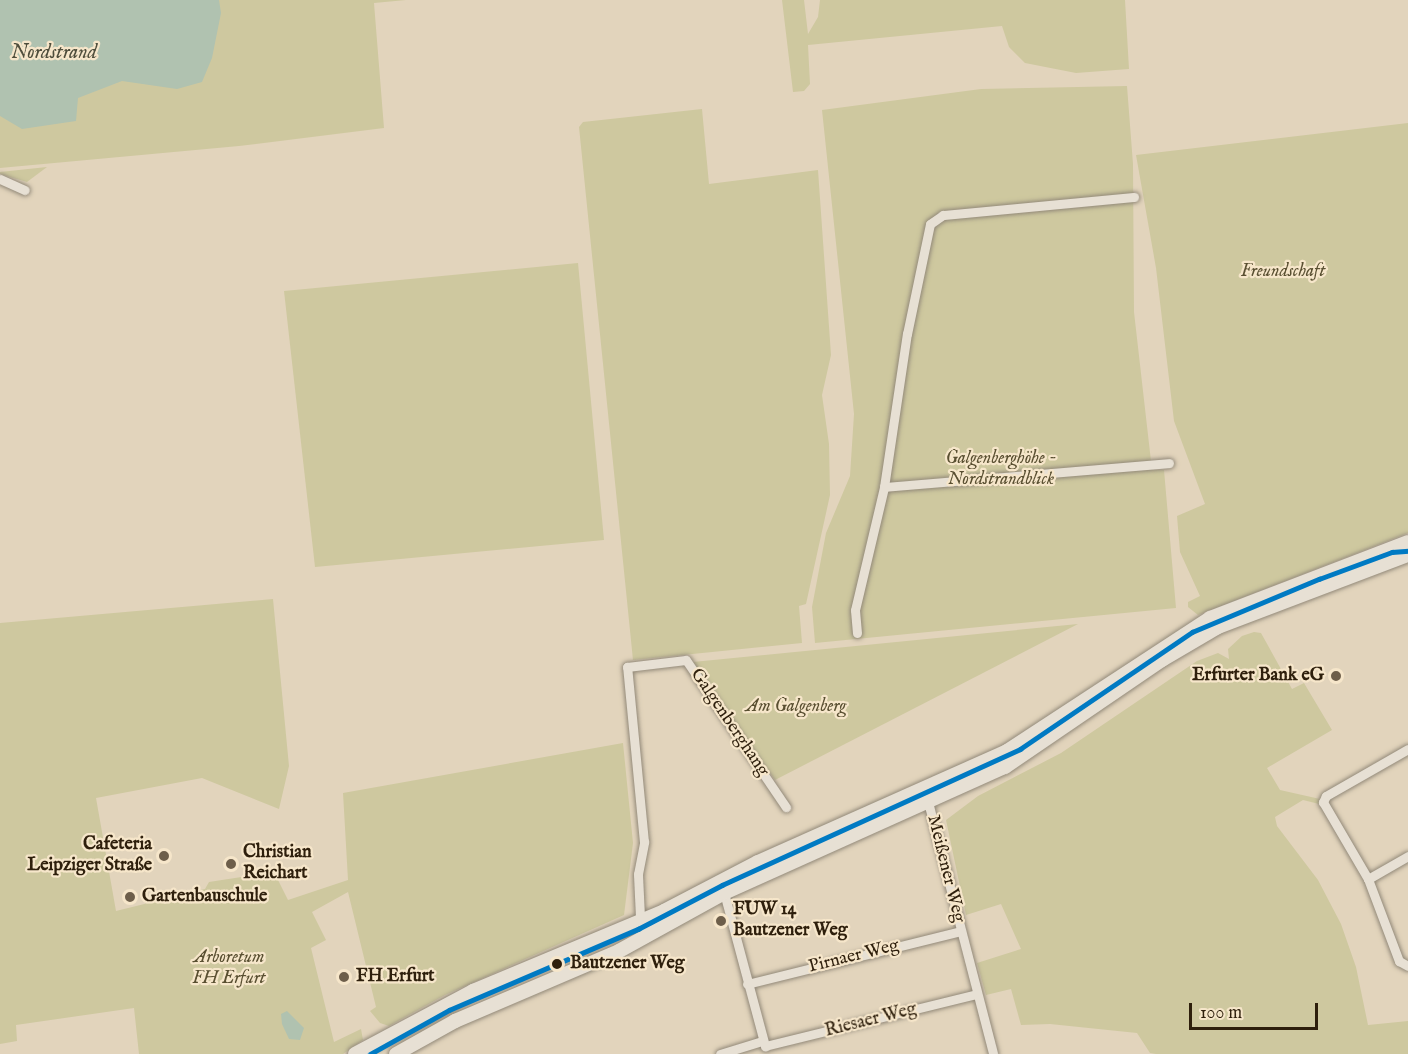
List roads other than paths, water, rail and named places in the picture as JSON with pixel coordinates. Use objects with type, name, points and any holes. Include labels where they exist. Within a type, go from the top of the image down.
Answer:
[{"type":"main road","points":[[355,1054],[472,990],[641,921],[926,794],[1023,742],[1165,644],[1210,618],[1408,542]]},
{"type":"main road","points":[[926,794],[1013,762],[1195,638],[1408,555]]},
{"type":"main road","points":[[396,1054],[455,1021],[649,936],[722,886]]},
{"type":"main road","points":[[380,1041],[388,1054]]},
{"type":"street","points":[[0,178],[25,190]]},
{"type":"street","points":[[857,633],[855,610],[884,487],[926,233],[934,218],[1134,197]]},
{"type":"street","points":[[884,487],[1169,463]]},
{"type":"street","name":"Galgenberghang","points":[[641,921],[638,874],[644,842],[627,667],[686,660],[786,807]]},
{"type":"street","points":[[1408,749],[1326,796],[1323,802],[1368,879],[1399,961],[1408,966]]},
{"type":"street","name":"Meißener Weg","points":[[926,794],[962,934],[974,959],[971,967],[993,1054]]},
{"type":"street","points":[[1368,879],[1408,856]]},
{"type":"street","points":[[722,886],[764,1043]]},
{"type":"street","points":[[641,921],[649,936]]},
{"type":"street","name":"Pirnaer Weg","points":[[747,984],[962,934]]},
{"type":"street","name":"Riesaer Weg","points":[[720,1054],[977,994]]},
{"type":"water","name":"Nordstrand","points":[[0,0],[219,0],[221,13],[212,58],[202,82],[177,89],[122,81],[78,98],[76,121],[22,129],[0,116]]},
{"type":"water","points":[[287,1011],[304,1028],[300,1040],[289,1039],[282,1024],[281,1014]]},
{"type":"place","name":"Erfurter Bank eG","points":[[1336,676]]},
{"type":"place","name":"Cafeteria Leipziger Straße","points":[[164,856]]},
{"type":"place","name":"Christian Reichart","points":[[231,864]]},
{"type":"place","name":"Gartenbauschule","points":[[130,897]]},
{"type":"place","name":"FUW 14 Bautzener Weg","points":[[721,921]]},
{"type":"place","name":"Bautzener Weg","points":[[557,964]]},
{"type":"place","name":"FH Erfurt","points":[[344,977]]},
{"type":"park label","name":"Freundschaft","points":[[1283,272]]},
{"type":"park label","name":"Galgenberghöhe - Nordstrandblick","points":[[1001,470]]},
{"type":"park label","name":"Am Galgenberg","points":[[796,707]]},
{"type":"park label","name":"Arboretum FH Erfurt","points":[[229,969]]}]
